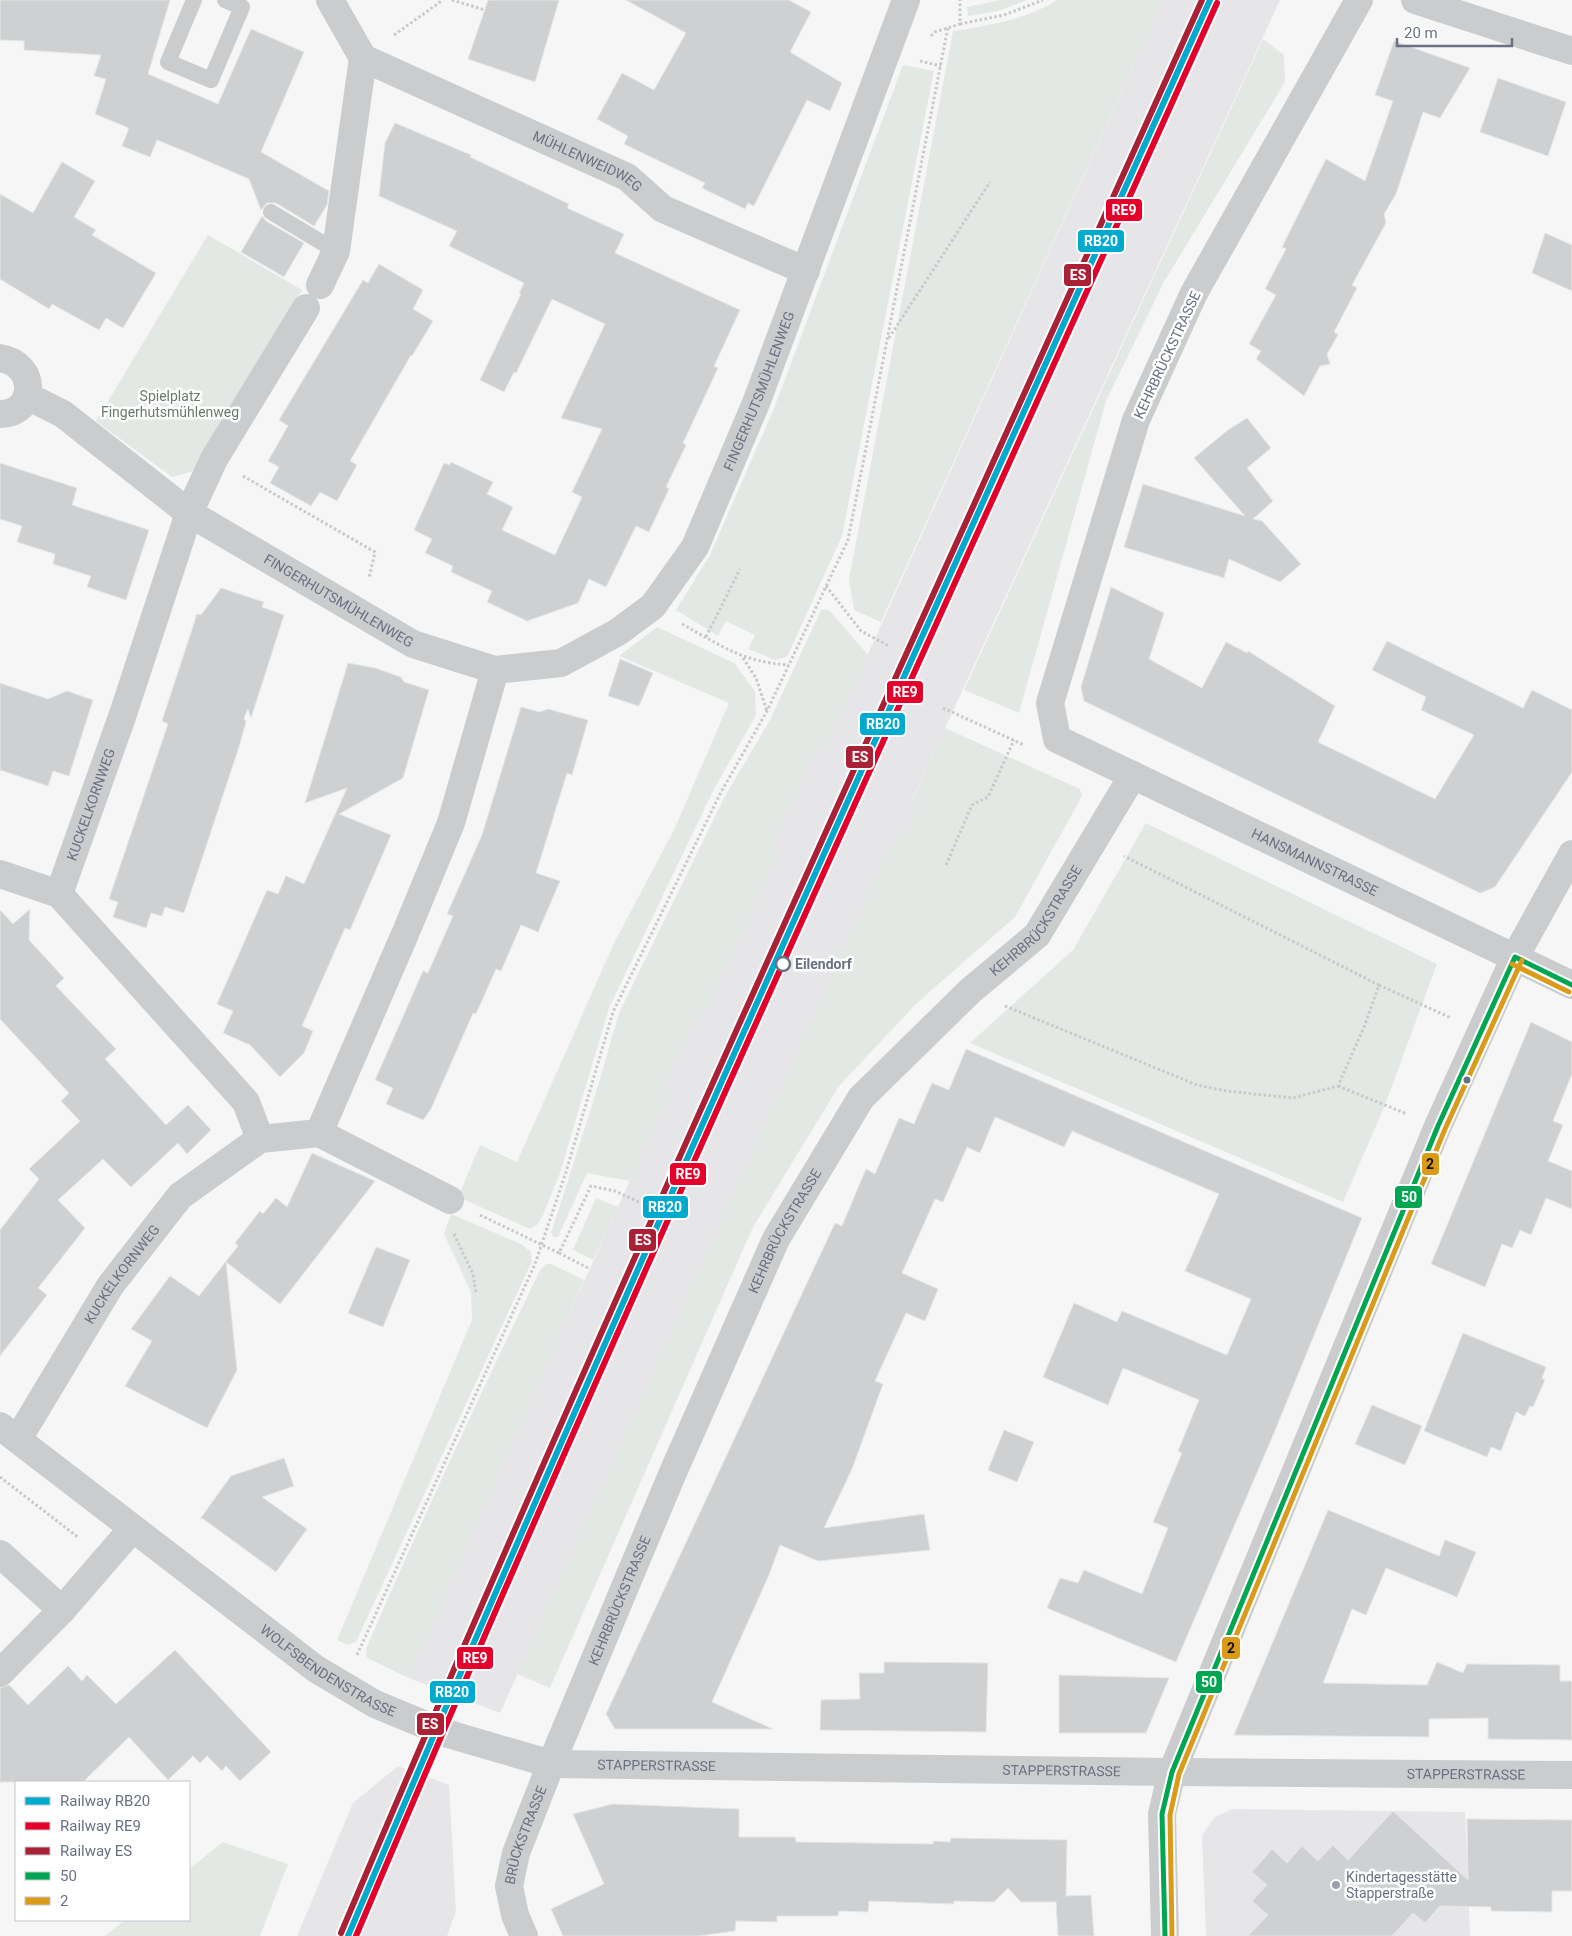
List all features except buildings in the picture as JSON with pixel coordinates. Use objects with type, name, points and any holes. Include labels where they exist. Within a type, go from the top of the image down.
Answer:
[{"type":"street","points":[[320,285],[336,251],[363,58],[330,0]]},
{"type":"street","name":"FINGERHUTSMÜHLENWEG","points":[[27,396],[63,414],[189,513],[361,616],[413,644],[495,670],[561,662],[618,632],[653,606],[695,547],[756,402],[906,0]]},
{"type":"street","name":"KEHRBRÜCKSTRASSE","points":[[1057,739],[1050,703],[1136,420],[1194,293],[1359,0]]},
{"type":"street","points":[[1416,0],[1572,51]]},
{"type":"street","name":"MÜHLENWEIDWEG","points":[[363,58],[627,177],[663,209],[806,271]]},
{"type":"street","points":[[189,513],[214,459],[306,308]]},
{"type":"street","points":[[0,358],[9,360],[24,370],[28,387],[27,396],[22,406],[13,412],[0,414]]},
{"type":"street","name":"KUCKELKORNWEG","points":[[59,894],[123,714],[189,513]]},
{"type":"street","points":[[450,1200],[319,1133],[451,823],[495,670]]},
{"type":"street","name":"HANSMANNSTRASSE","points":[[1057,739],[1572,985]]},
{"type":"street","name":"KEHRBRÜCKSTRASSE","points":[[550,1764],[671,1477],[776,1239],[861,1098],[970,991],[1037,935],[1133,775]]},
{"type":"street","points":[[1165,1936],[1162,1814],[1172,1772],[1438,1126],[1515,957],[1572,854]]},
{"type":"street","points":[[0,874],[59,894],[246,1102],[260,1139]]},
{"type":"street","name":"KUCKELKORNWEG","points":[[9,1433],[110,1286],[180,1196],[260,1139],[319,1133]]},
{"type":"street","name":"WOLFSBENDENSTRASSE","points":[[9,1433],[316,1669],[375,1704],[445,1733],[550,1764]]},
{"type":"street","points":[[0,1673],[62,1610],[132,1529]]},
{"type":"street","points":[[0,1554],[62,1610]]},
{"type":"street","name":"STAPPERSTRASSE","points":[[550,1764],[1572,1775]]},
{"type":"street","name":"BRÜCKSTRASSE","points":[[524,1936],[515,1915],[509,1886],[516,1853],[550,1764]]},
{"type":"lane","points":[[194,0],[168,62],[211,80],[242,7],[225,0]]},
{"type":"lane","points":[[271,212],[336,251]]},
{"type":"path","points":[[363,58],[442,0]]},
{"type":"path","points":[[452,0],[485,10]]},
{"type":"path","points":[[960,0],[960,24]]},
{"type":"path","points":[[344,1686],[542,1245],[613,1012],[720,794],[767,711],[848,540],[948,27],[1004,15],[1042,0]]},
{"type":"path","points":[[919,61],[941,66]]},
{"type":"path","points":[[888,341],[990,182]]},
{"type":"path","points":[[214,459],[375,552],[361,616]]},
{"type":"path","points":[[706,637],[740,569]]},
{"type":"path","points":[[826,586],[860,631],[889,646]]},
{"type":"path","points":[[653,606],[742,658],[764,663],[789,665]]},
{"type":"path","points":[[742,658],[756,678],[767,711]]},
{"type":"path","points":[[943,708],[1038,751],[1057,739]]},
{"type":"path","points":[[946,865],[972,806],[988,797],[1014,740]]},
{"type":"path","points":[[1094,841],[1379,985],[1481,1031]]},
{"type":"path","points":[[1338,1086],[1364,1027],[1379,985]]},
{"type":"path","points":[[970,991],[1197,1084],[1233,1092],[1293,1098],[1338,1086],[1438,1126]]},
{"type":"path","points":[[559,1254],[591,1186],[615,1191],[639,1202]]},
{"type":"path","points":[[450,1200],[590,1269]]},
{"type":"path","points":[[452,1230],[474,1274],[476,1293]]},
{"type":"path","points":[[0,1478],[106,1560]]},
{"type":"shaded area","points":[[1163,0],[1280,0],[912,800],[919,804],[904,838],[895,835],[500,1713],[409,1678],[549,1358],[670,1093],[662,1088],[699,1008],[707,1010],[779,850],[772,846],[819,743],[827,745]]},
{"type":"shaded area","points":[[398,1766],[449,1785],[456,1911],[447,1936],[297,1936],[353,1803]]},
{"type":"shaded area","name":"Kindertagesstätte Stapperstraße","points":[[1232,1809],[1465,1812],[1470,1936],[1206,1936],[1202,1835],[1215,1817]]},
{"type":"green space","points":[[1000,0],[1027,0],[998,11],[968,16],[967,7]]},
{"type":"green space","points":[[1057,0],[1163,0],[881,622],[854,610],[849,579],[953,31],[994,24],[1020,17]]},
{"type":"green space","points":[[1263,39],[1284,55],[1285,82],[1164,282],[1106,401],[1019,713],[964,690]]},
{"type":"green space","points":[[903,65],[934,71],[842,536],[787,657],[775,660],[748,649],[755,635],[726,621],[718,636],[676,610],[710,555],[773,411]]},
{"type":"green space","name":"Spielplatz Fingerhutsmühlenweg","points":[[208,235],[302,290],[194,471],[172,477],[96,421]]},
{"type":"green space","points":[[826,609],[831,612],[868,655],[827,746],[819,743],[772,846],[779,850],[707,1011],[699,1008],[662,1088],[671,1092],[630,1181],[587,1173],[558,1237],[554,1237],[551,1233],[595,1096],[619,1013],[725,796],[770,720],[821,610]]},
{"type":"green space","points":[[657,627],[734,663],[755,691],[756,715],[714,789],[609,1008],[560,1173],[543,1215],[537,1225],[530,1229],[458,1197],[480,1145],[517,1162],[614,943],[674,830],[729,703],[619,656]]},
{"type":"green space","points":[[945,728],[1080,789],[1082,796],[1015,917],[916,1004],[839,1086],[753,1227],[550,1688],[517,1674],[895,834],[904,838],[919,804],[912,801]]},
{"type":"green space","points":[[1146,823],[1437,964],[1385,1105],[1343,1202],[970,1043],[1073,950]]},
{"type":"green space","points":[[596,1198],[618,1207],[593,1260],[573,1250]]},
{"type":"green space","points":[[451,1214],[521,1244],[531,1252],[532,1261],[356,1642],[347,1645],[337,1640],[472,1320],[471,1292],[444,1234]]},
{"type":"green space","points":[[546,1264],[551,1264],[584,1280],[409,1678],[367,1658],[366,1649],[473,1411],[540,1270]]},
{"type":"green space","points":[[223,1842],[288,1864],[260,1936],[105,1936],[124,1921],[190,1921],[190,1868]]},
{"type":"rail line","name":"ES","points":[[341,1933],[445,1690],[658,1205],[1202,0]]},
{"type":"rail line","name":"RB20","points":[[348,1936],[558,1449],[1210,0]]},
{"type":"rail line","name":"RE9","points":[[356,1936],[460,1693],[673,1208],[1217,3]]},
{"type":"transit line","name":"50","points":[[1515,957],[1572,985]]},
{"type":"transit line","name":"50","points":[[1165,1936],[1162,1814],[1172,1772],[1438,1126],[1515,957]]},
{"type":"transit line","name":"2","points":[[1172,1936],[1170,1815],[1179,1774],[1445,1129],[1522,960]]},
{"type":"transit line","name":"2","points":[[1512,964],[1569,992]]},
{"type":"place","name":"Eilendorf","points":[[783,964]]},
{"type":"place","name":"Kindertagesstätte Stapperstraße","points":[[1336,1885]]}]
